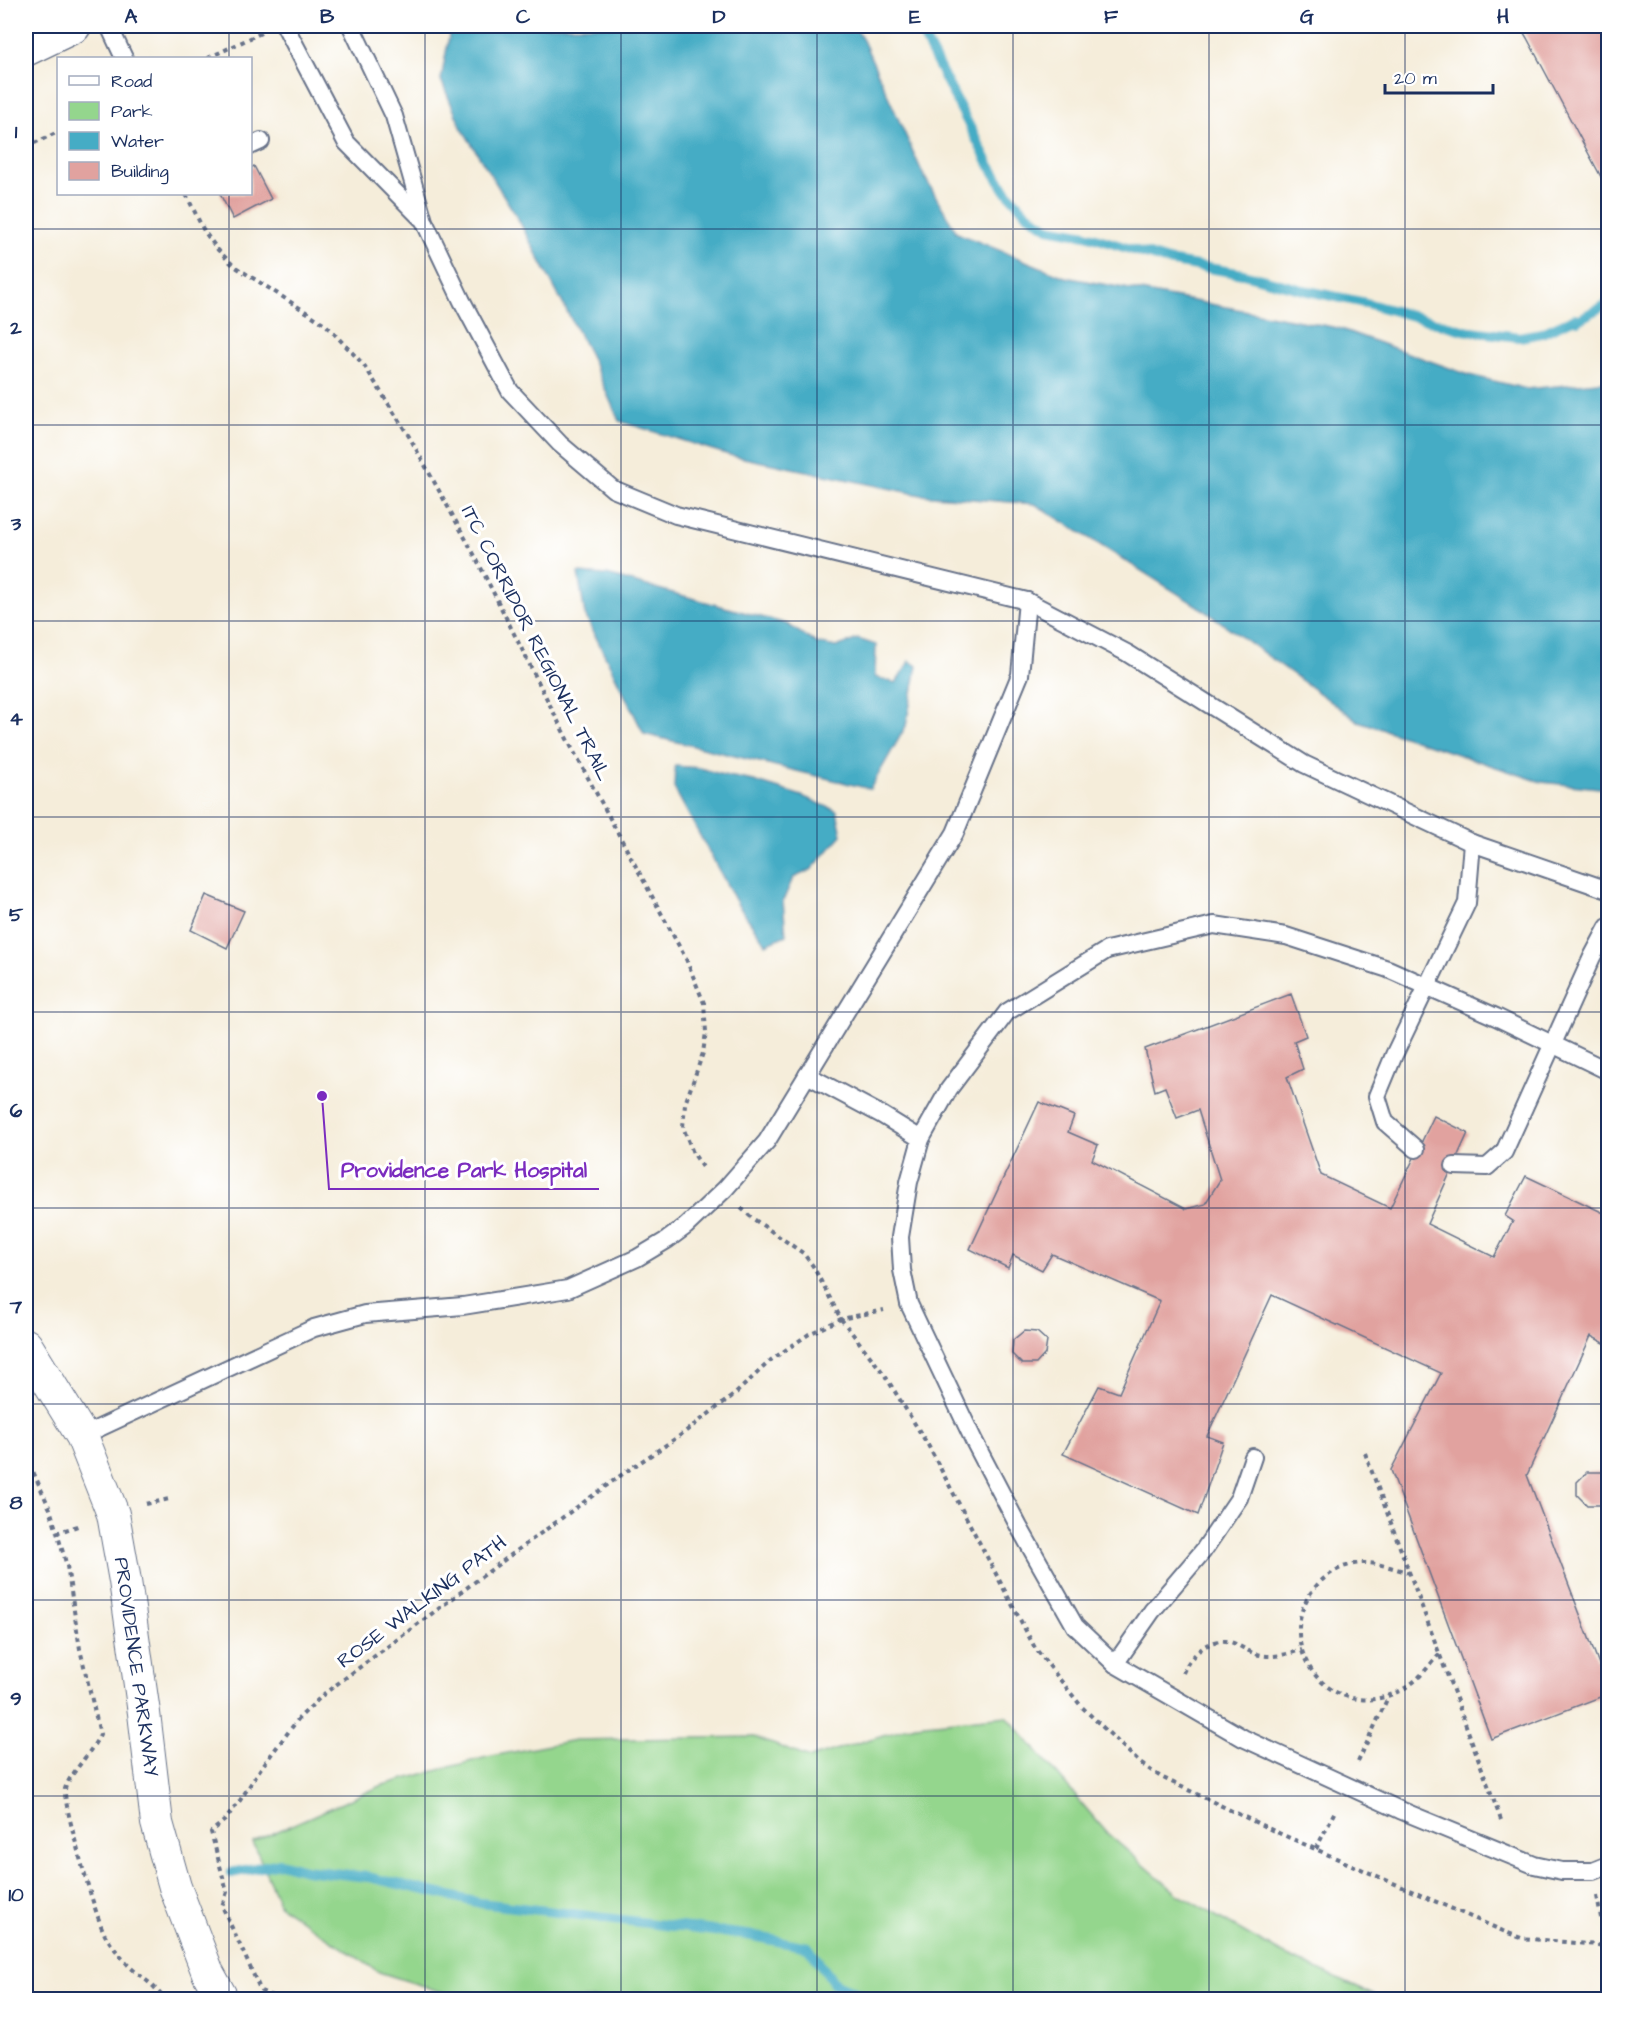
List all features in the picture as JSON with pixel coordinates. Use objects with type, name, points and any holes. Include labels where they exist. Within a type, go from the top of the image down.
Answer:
[{"type":"main road","points":[[26,49],[74,26]]},
{"type":"street","name":"PROVIDENCE PARKWAY","points":[[26,1345],[82,1436],[113,1514],[144,1713],[157,1823],[175,1887],[208,1973],[223,2000]]},
{"type":"lane","points":[[109,26],[124,57]]},
{"type":"lane","points":[[351,26],[393,116],[424,221],[462,301],[510,391],[560,444],[613,489],[676,515],[1027,601],[1127,653],[1304,764],[1472,843],[1608,890]]},
{"type":"lane","points":[[277,28],[346,142],[424,221]]},
{"type":"lane","points":[[82,1436],[314,1328],[365,1314],[462,1306],[568,1289],[637,1258],[686,1226],[747,1166],[767,1141],[956,833],[1020,675],[1027,601]]},
{"type":"lane","points":[[1416,1149],[1384,1122],[1377,1096],[1467,903],[1472,843]]},
{"type":"lane","points":[[1608,1071],[1388,969],[1286,936],[1214,925],[1107,950],[1007,1012],[949,1089],[921,1139],[909,1182],[900,1237],[902,1270],[909,1304],[974,1441],[1075,1626],[1116,1664],[1243,1738],[1400,1810],[1524,1861],[1562,1871],[1593,1871],[1608,1865]]},
{"type":"lane","points":[[1454,1166],[1487,1167],[1504,1152],[1592,957],[1608,927]]},
{"type":"lane","points":[[807,1076],[882,1115],[921,1139]]},
{"type":"lane","points":[[1116,1664],[1152,1611],[1203,1551],[1239,1498],[1252,1457]]},
{"type":"path","points":[[210,57],[277,28]]},
{"type":"path","points":[[26,147],[57,132]]},
{"type":"path","name":"ITC CORRIDOR REGIONAL TRAIL","points":[[186,195],[204,231],[234,266],[325,324],[364,365],[410,438],[475,556],[567,739],[686,959],[704,1003],[706,1032],[703,1053],[685,1104],[683,1127],[693,1153],[708,1175]]},
{"type":"path","points":[[740,1207],[752,1218]]},
{"type":"path","name":"ROSE WALKING PATH","points":[[281,2000],[261,1991],[222,1906],[227,1892],[211,1832],[232,1811],[299,1718],[325,1693],[375,1655],[735,1394],[771,1360],[809,1334],[841,1320]]},
{"type":"path","points":[[1365,1454],[1501,1820]]},
{"type":"path","points":[[26,1456],[50,1509],[67,1566],[80,1649],[100,1734],[95,1746],[65,1787],[70,1817],[86,1880],[104,1934],[127,1964],[164,2000]]},
{"type":"path","points":[[1410,1573],[1366,1563],[1346,1566],[1326,1576],[1310,1593],[1300,1612],[1299,1630],[1302,1650],[1311,1671],[1330,1690],[1351,1699],[1371,1701],[1404,1689],[1421,1675],[1439,1653]]},
{"type":"path","points":[[1182,1676],[1188,1661],[1197,1652],[1216,1642],[1227,1641],[1256,1654],[1277,1657],[1302,1650]]},
{"type":"green space","points":[[1007,1716],[1108,1834],[1179,1895],[1279,1952],[1382,1999],[464,1999],[379,1972],[280,1906],[253,1842],[383,1785],[487,1757],[575,1740],[754,1737],[810,1758],[915,1725]]},
{"type":"water","points":[[460,26],[854,26],[863,40],[923,174],[957,233],[1065,277],[1338,328],[1469,375],[1527,389],[1607,381],[1608,789],[1541,782],[1358,721],[1204,610],[1035,504],[921,495],[729,455],[619,421],[590,355],[517,217],[461,127],[441,80],[450,31]]},
{"type":"water","points":[[578,573],[607,575],[787,624],[816,643],[836,647],[858,639],[876,645],[875,677],[896,683],[910,661],[917,666],[906,726],[870,789],[644,734],[585,615]]},
{"type":"water","points":[[675,766],[700,768],[754,781],[802,796],[837,811],[842,835],[811,870],[793,878],[783,901],[786,935],[766,944],[738,905],[674,788]]},
{"type":"building","points":[[1520,26],[1608,26],[1608,190],[1527,38]]},
{"type":"building","points":[[254,166],[271,199],[233,219],[221,195],[252,195],[252,167]]},
{"type":"building","points":[[206,895],[244,911],[227,948],[191,930]]},
{"type":"building","points":[[1291,994],[1306,1036],[1294,1041],[1303,1069],[1287,1077],[1321,1175],[1390,1208],[1434,1116],[1468,1133],[1427,1224],[1494,1257],[1513,1221],[1505,1216],[1526,1176],[1608,1215],[1608,1345],[1591,1336],[1527,1475],[1608,1688],[1608,1694],[1491,1739],[1391,1470],[1441,1373],[1272,1295],[1207,1436],[1223,1442],[1198,1515],[1063,1454],[1099,1386],[1119,1393],[1160,1301],[1052,1254],[1042,1270],[1013,1255],[1008,1268],[970,1249],[1039,1102],[1074,1116],[1068,1132],[1098,1145],[1092,1160],[1186,1209],[1205,1204],[1220,1180],[1198,1110],[1177,1118],[1165,1087],[1155,1091],[1145,1049]]},
{"type":"building","points":[[1024,1331],[1037,1332],[1047,1341],[1045,1354],[1036,1364],[1022,1364],[1012,1354],[1013,1340]]},
{"type":"building","points":[[1587,1472],[1603,1472],[1608,1479],[1608,1497],[1600,1505],[1587,1505],[1577,1495],[1577,1482]]},
{"type":"waterway","points":[[918,26],[990,166],[1006,191],[1027,214],[1048,228],[1086,235],[1168,261],[1243,274],[1303,290],[1366,303],[1463,330],[1519,337],[1542,333],[1575,318],[1578,320],[1608,303]]},
{"type":"waterway","points":[[231,1873],[280,1863],[305,1870],[368,1877],[480,1903],[747,1935],[808,1947],[834,1983],[874,2000]]},
{"type":"place","name":"Providence Park Hospital","points":[[322,1096]]}]
